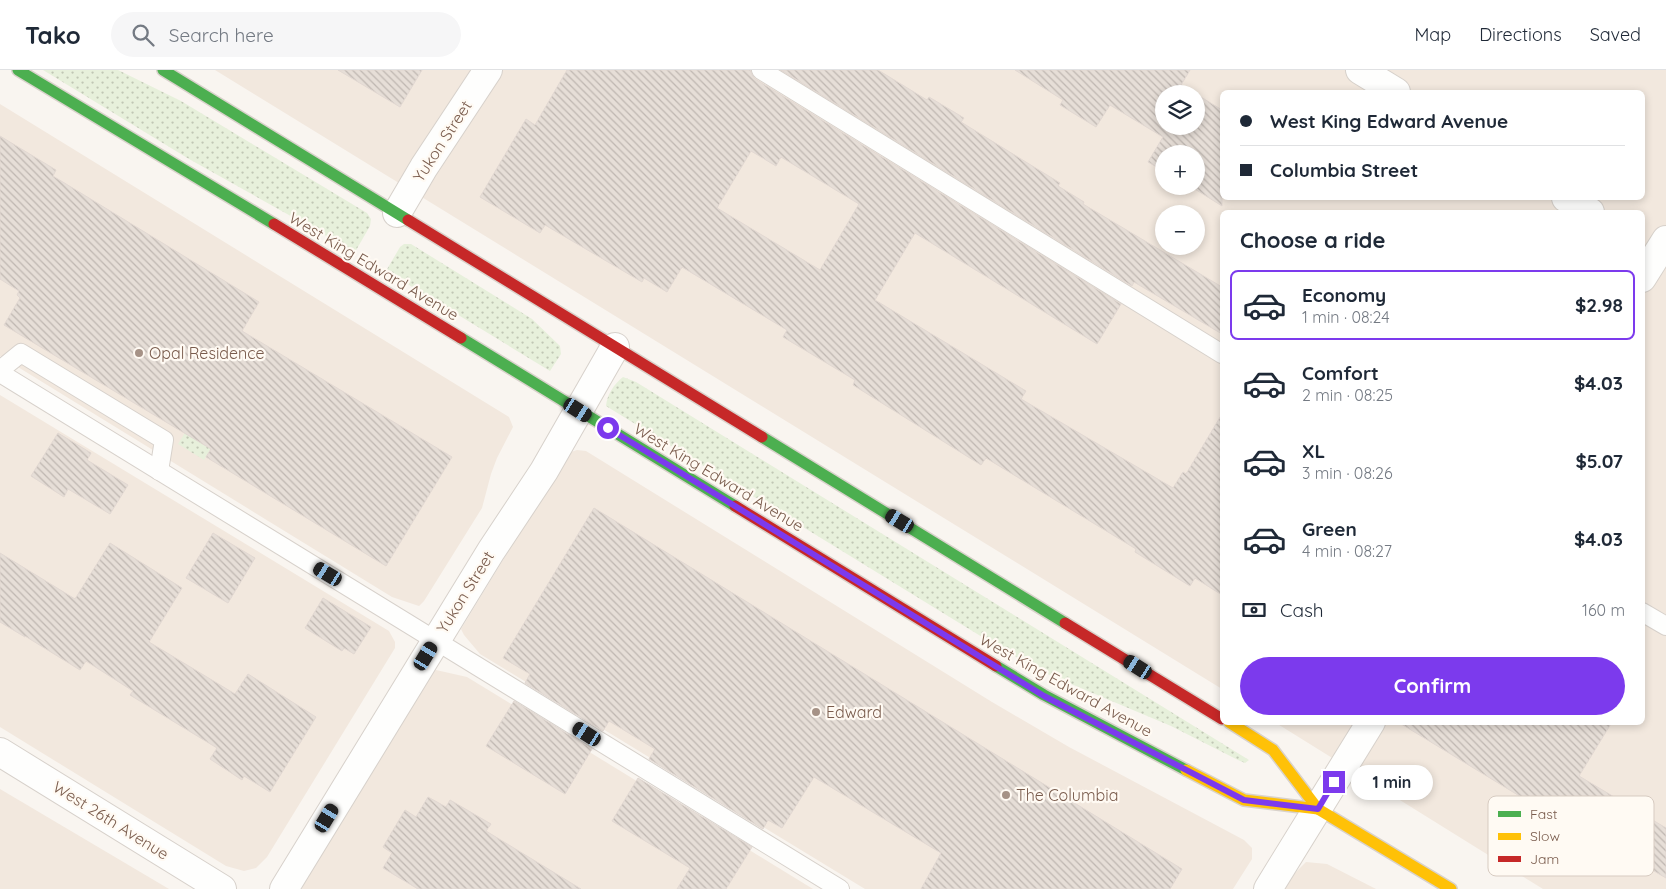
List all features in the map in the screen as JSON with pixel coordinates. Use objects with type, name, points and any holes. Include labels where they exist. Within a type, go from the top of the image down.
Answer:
[{"type":"main road","name":"West King Edward Avenue","points":[[18,70],[1044,696],[1244,800],[1318,809]]},
{"type":"main road","points":[[163,70],[1220,718]]},
{"type":"main road","name":"West King Edward Avenue","points":[[1234,725],[1273,750],[1318,809],[1451,889]]},
{"type":"street","name":"Yukon Street","points":[[396,213],[488,70]]},
{"type":"street","points":[[1360,70],[1393,90]]},
{"type":"street","points":[[1569,200],[1587,210]]},
{"type":"street","points":[[1645,273],[1658,250]]},
{"type":"street","name":"Yukon Street","points":[[284,889],[491,551],[544,471],[615,347]]},
{"type":"street","points":[[1268,889],[1368,725]]},
{"type":"street","name":"West 26th Avenue","points":[[0,752],[222,889]]},
{"type":"lane","points":[[760,70],[1220,353]]},
{"type":"lane","points":[[159,471],[164,440],[21,353],[0,372],[159,471],[840,889]]},
{"type":"lane","points":[[1645,614],[1666,626]]},
{"type":"shaded area","points":[[215,70],[1666,70],[1666,889],[1543,889],[1522,876],[1654,876],[1654,796],[1488,796],[1488,855],[1279,725],[1645,725],[1645,210],[1220,210],[1220,688]]},
{"type":"shaded area","points":[[0,104],[509,417],[513,427],[497,458],[482,508],[424,601],[419,606],[392,597],[0,356]]},
{"type":"shaded area","points":[[0,395],[389,631],[395,642],[395,648],[267,857],[256,868],[244,871],[226,866],[0,727]]},
{"type":"shaded area","points":[[577,450],[586,451],[992,702],[1069,747],[1244,840],[1252,848],[1252,859],[1233,889],[865,889],[480,654],[461,629],[565,458],[571,452]]},
{"type":"shaded area","points":[[436,670],[467,677],[813,889],[302,889],[303,881],[431,673]]},
{"type":"shaded area","points":[[0,789],[169,889],[0,889]]},
{"type":"shaded area","points":[[1306,862],[1327,864],[1376,889],[1285,889],[1293,875]]},
{"type":"green space","points":[[43,70],[118,70],[181,101],[367,213],[371,219],[370,226],[355,252],[189,159]]},
{"type":"green space","points":[[404,244],[411,244],[532,319],[560,346],[561,354],[550,371],[386,271],[400,247]]},
{"type":"green space","points":[[623,377],[636,382],[1249,760],[1245,763],[1238,760],[1171,726],[1045,673],[1000,648],[606,406],[612,390]]},
{"type":"green space","points":[[205,400],[230,416],[204,460],[178,444]]},
{"type":"building","points":[[338,70],[422,70],[400,107]]},
{"type":"building","points":[[567,70],[750,70],[755,79],[1121,304],[1097,344],[915,233],[875,300],[1026,391],[1021,399],[1173,488],[1183,472],[1186,474],[1220,417],[1220,594],[1195,578],[1190,586],[1135,552],[1136,549],[986,458],[981,465],[853,385],[855,380],[783,337],[787,330],[682,267],[667,292],[644,278],[642,282],[545,225],[540,233],[480,197],[526,119],[535,125]],"holes":[[[751,151],[776,166],[781,157],[859,204],[820,270],[717,208]]]},
{"type":"building","points":[[781,70],[878,70],[927,100],[929,97],[964,118],[961,122],[1060,183],[1058,186],[1084,202],[1083,204],[1155,247],[1155,255],[1168,255],[1220,286],[1220,333],[1134,282],[1132,286]]},
{"type":"building","points":[[1015,70],[1190,70],[1181,85],[1155,85],[1155,132],[1110,105],[1096,127],[1060,105],[1063,100]]},
{"type":"building","points":[[1205,100],[1220,109],[1220,200],[1222,200],[1222,206],[1204,195],[1205,145],[1158,145],[1163,137],[1160,135],[1205,135]]},
{"type":"building","name":"Opal Residence","points":[[0,136],[56,170],[53,176],[259,302],[242,331],[452,457],[386,566],[206,457],[211,449],[4,325],[20,298],[17,295],[19,291],[0,279]]},
{"type":"building","points":[[1155,150],[1155,166],[1148,162]]},
{"type":"building","points":[[58,433],[91,453],[87,460],[128,485],[110,514],[68,489],[64,497],[31,476]]},
{"type":"building","points":[[594,508],[1182,869],[1170,889],[921,889],[941,853],[814,777],[782,828],[768,820],[763,829],[649,759],[655,749],[609,721],[603,731],[525,683],[530,674],[503,658]]},
{"type":"building","points":[[213,533],[255,558],[228,603],[186,578]]},
{"type":"building","points":[[110,543],[182,588],[149,642],[235,694],[248,674],[316,717],[270,792],[244,776],[242,780],[210,759],[217,748],[130,695],[133,691],[86,661],[80,670],[0,622],[0,553],[75,599]]},
{"type":"building","points":[[323,598],[371,627],[354,654],[344,648],[342,651],[305,628]]},
{"type":"building","points":[[514,701],[592,749],[565,794],[486,746]]},
{"type":"building","points":[[1403,725],[1610,725],[1579,776],[1612,796],[1520,796]]},
{"type":"building","points":[[638,778],[752,847],[726,889],[677,889],[690,868],[612,821]]},
{"type":"building","points":[[428,797],[446,807],[450,800],[491,824],[486,831],[581,889],[418,889],[383,868],[392,853],[383,847],[405,810],[416,817]]},
{"type":"building","points":[[1654,821],[1666,828],[1666,878],[1654,871]]},
{"type":"traffic: fast","points":[[18,70],[274,224]]},
{"type":"traffic: fast","points":[[163,70],[408,220]]},
{"type":"traffic: fast","points":[[461,338],[735,506]]},
{"type":"traffic: fast","points":[[762,437],[1065,623]]},
{"type":"traffic: fast","points":[[996,666],[1044,695],[1186,770]]},
{"type":"traffic: slow","points":[[1234,725],[1273,750],[1318,809],[1451,889]]},
{"type":"traffic: slow","points":[[1186,770],[1244,800],[1318,809]]},
{"type":"traffic: jam","points":[[408,220],[762,437]]},
{"type":"traffic: jam","points":[[274,224],[461,338]]},
{"type":"traffic: jam","points":[[735,506],[996,666]]},
{"type":"traffic: jam","points":[[1065,623],[1220,718]]},
{"type":"place","name":"Opal Residence","points":[[139,353]]},
{"type":"place","name":"Edward","points":[[816,712]]},
{"type":"place","name":"The Columbia","points":[[1006,795]]},
{"type":"route","points":[[608,428],[1044,696],[1244,800],[1318,809],[1334,782]]}]
